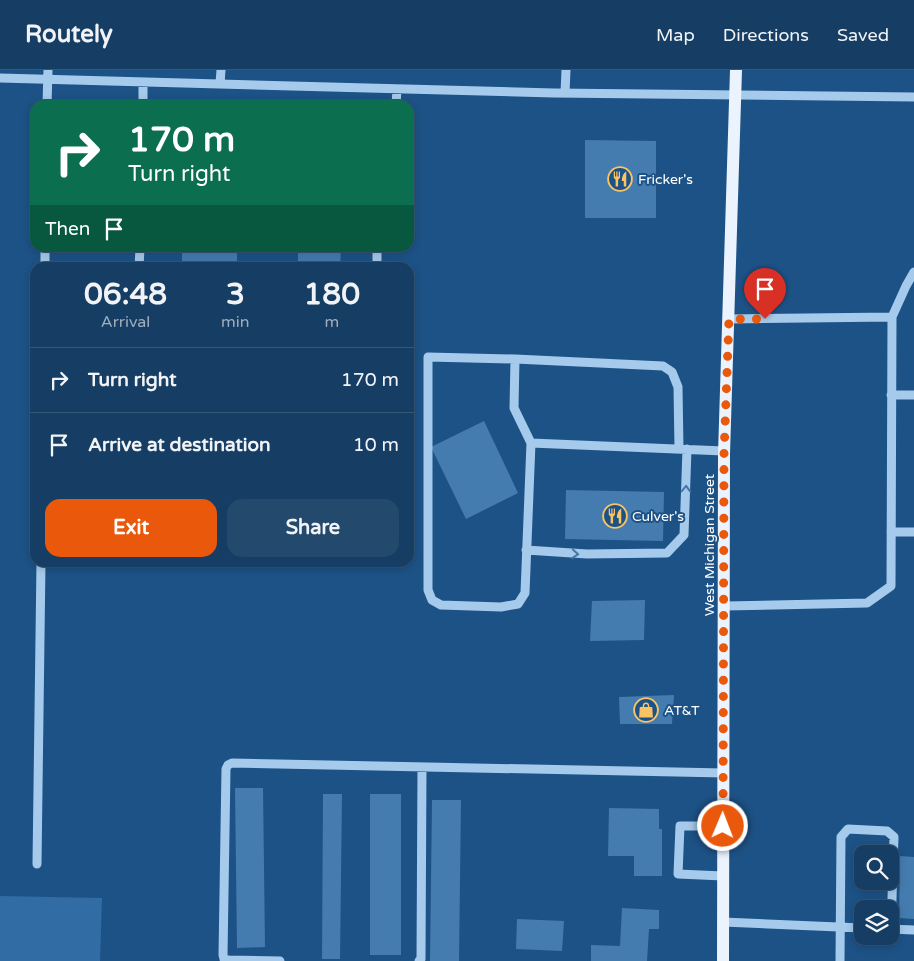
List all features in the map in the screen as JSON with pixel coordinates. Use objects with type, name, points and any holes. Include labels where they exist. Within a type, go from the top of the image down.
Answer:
[{"type":"main road","name":"West Michigan Street","points":[[722,961],[725,606],[724,451],[736,70]]},
{"type":"street","points":[[220,84],[221,70]]},
{"type":"street","points":[[565,93],[566,70]]},
{"type":"street","points":[[0,78],[48,74],[143,82],[396,89],[914,97]]},
{"type":"street","points":[[47,100],[48,74]]},
{"type":"street","points":[[143,82],[143,100]]},
{"type":"street","points":[[396,89],[396,100]]},
{"type":"street","points":[[725,606],[866,603],[890,586],[892,317],[914,272]]},
{"type":"street","points":[[729,319],[892,317]]},
{"type":"street","points":[[515,359],[514,408],[531,443],[526,550],[525,593],[518,604],[501,607],[441,605],[432,600],[428,590],[428,357],[515,359],[663,366],[672,372],[678,387],[683,449],[684,534],[667,553],[586,554],[526,550]]},
{"type":"street","points":[[891,395],[914,395]]},
{"type":"street","points":[[531,443],[724,451]]},
{"type":"street","points":[[891,532],[914,532]]},
{"type":"street","points":[[37,864],[41,567]]},
{"type":"street","points":[[280,961],[229,960],[224,959],[223,955],[226,769],[232,763],[724,773]]},
{"type":"street","points":[[419,961],[421,949],[422,766]]},
{"type":"street","points":[[723,826],[680,826],[678,874],[723,876]]},
{"type":"street","points":[[840,961],[842,837],[848,830],[886,831],[894,837],[892,900]]},
{"type":"street","points":[[723,922],[854,928]]},
{"type":"street","points":[[899,929],[914,930]]},
{"type":"shaded area","points":[[0,896],[102,898],[100,961],[0,961]]},
{"type":"building","name":"Fricker's","points":[[585,140],[656,141],[656,218],[585,218]]},
{"type":"building","points":[[182,252],[237,252],[237,262],[182,262]]},
{"type":"building","points":[[298,252],[341,252],[340,262],[298,262]]},
{"type":"building","points":[[484,421],[518,493],[466,519],[431,447]]},
{"type":"building","name":"Culver's","points":[[566,490],[664,492],[663,541],[565,539]]},
{"type":"building","points":[[645,600],[644,640],[590,641],[592,601]]},
{"type":"building","name":"AT&T","points":[[674,695],[672,724],[620,724],[619,697]]},
{"type":"building","points":[[235,788],[263,788],[265,947],[237,948]]},
{"type":"building","points":[[323,794],[342,794],[340,959],[322,959]]},
{"type":"building","points":[[370,794],[401,794],[401,955],[370,955]]},
{"type":"building","points":[[432,800],[461,800],[459,961],[430,961]]},
{"type":"building","points":[[609,808],[659,809],[659,829],[662,829],[662,876],[634,876],[634,856],[608,856]]},
{"type":"building","points":[[900,856],[914,857],[914,919],[899,918]]},
{"type":"building","points":[[622,908],[659,910],[659,929],[649,929],[647,961],[591,961],[591,945],[620,946]]},
{"type":"building","points":[[517,919],[564,921],[562,951],[516,949]]},
{"type":"place","name":"Fricker's","points":[[620,179]]},
{"type":"place","name":"Culver's","points":[[615,516]]},
{"type":"place","name":"AT&T","points":[[646,710]]},
{"type":"route","points":[[723,826],[724,454],[729,319],[765,319]]}]
